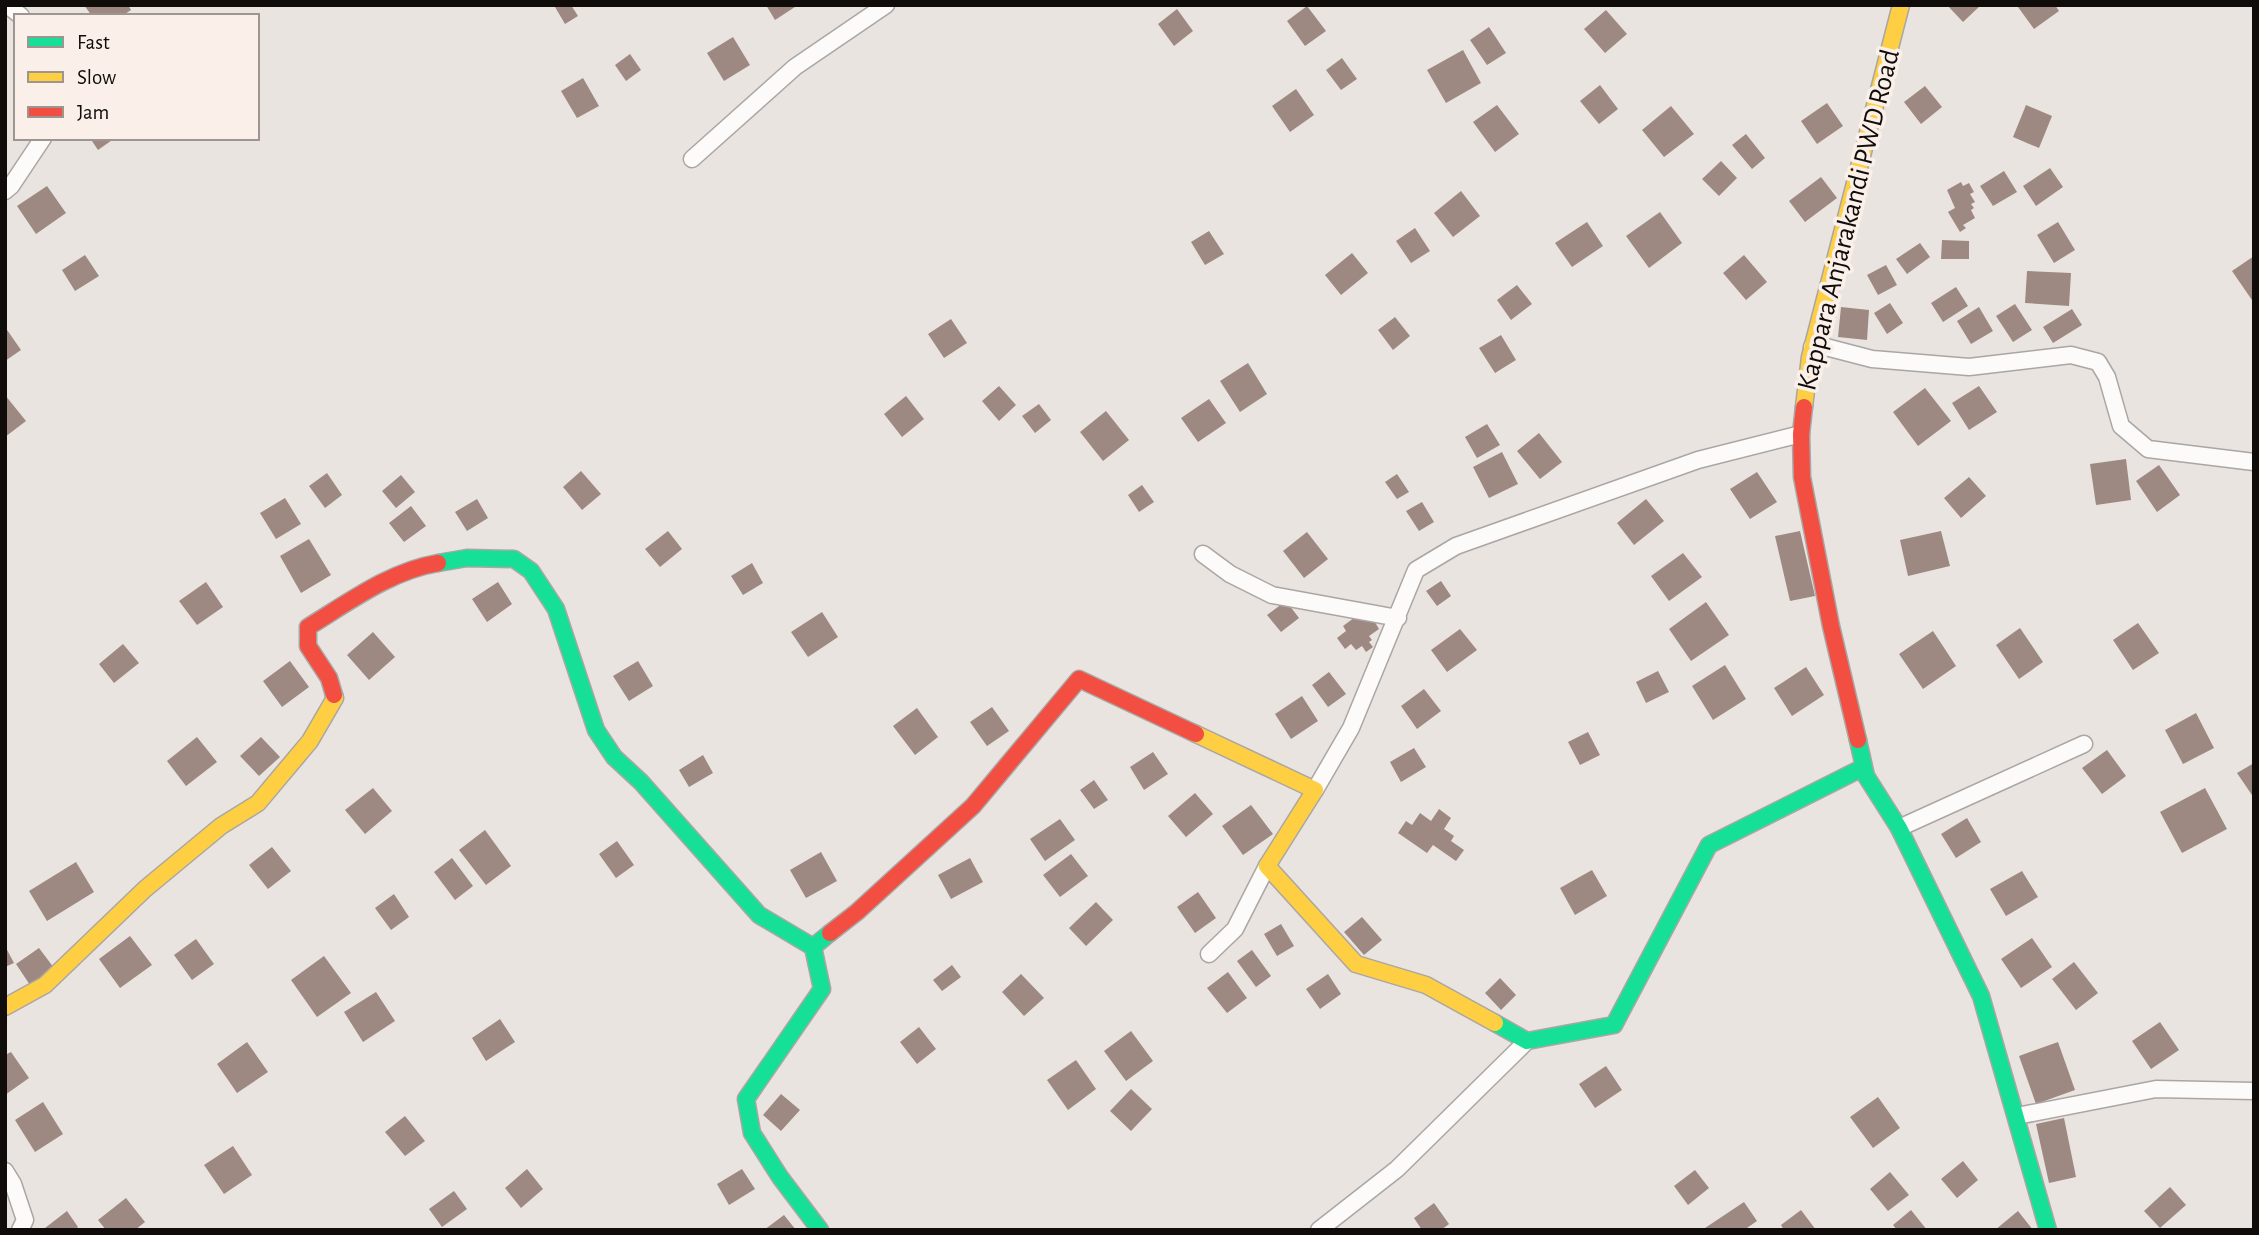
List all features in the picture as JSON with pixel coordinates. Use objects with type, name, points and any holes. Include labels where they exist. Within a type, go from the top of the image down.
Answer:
[{"type":"street","points":[[692,159],[795,67],[886,5]]},
{"type":"street","name":"Kappara Anjarakandi PWD Road","points":[[1901,5],[1812,347],[1801,434],[1802,477],[1831,626],[1866,776],[1899,828],[1981,996],[2048,1230]]},
{"type":"street","points":[[5,191],[42,140]]},
{"type":"street","points":[[1812,347],[1822,346],[1871,359],[1969,367],[2071,355],[2098,362],[2107,377],[2120,425],[2148,449],[2254,462]]},
{"type":"street","points":[[1209,954],[1236,929],[1267,866],[1351,728],[1416,570],[1456,545],[1698,460],[1801,434]]},
{"type":"street","points":[[1203,554],[1230,574],[1272,595],[1398,618]]},
{"type":"street","points":[[5,1007],[45,985],[145,889],[221,826],[258,803],[310,741],[335,698],[329,678],[308,646],[307,627],[389,578],[418,566],[467,558],[513,559],[531,571],[556,609],[596,730],[614,757],[641,782],[758,915],[813,947],[822,989],[746,1099],[752,1133],[780,1177],[820,1230]]},
{"type":"street","points":[[813,947],[857,912],[973,806],[1079,679],[1315,790]]},
{"type":"street","points":[[1899,828],[2084,744]]},
{"type":"street","points":[[1318,1230],[1397,1169],[1527,1041],[1614,1025],[1709,845],[1864,767]]},
{"type":"street","points":[[1267,866],[1356,964],[1426,985],[1527,1041]]},
{"type":"street","points":[[2017,1116],[2156,1089],[2254,1091]]},
{"type":"street","points":[[5,1171],[13,1184],[25,1220],[20,1230]]},
{"type":"building","points":[[84,5],[128,5],[131,10],[125,14],[91,14]]},
{"type":"building","points":[[571,5],[578,16],[565,24],[555,7]]},
{"type":"building","points":[[766,5],[798,5],[775,20]]},
{"type":"building","points":[[1947,5],[1981,5],[1963,22]]},
{"type":"building","points":[[2055,5],[2059,11],[2034,29],[2018,7]]},
{"type":"building","points":[[1307,6],[1326,31],[1305,46],[1287,21]]},
{"type":"building","points":[[1177,9],[1193,31],[1174,46],[1158,24]]},
{"type":"building","points":[[1606,10],[1627,34],[1605,53],[1584,29]]},
{"type":"building","points":[[1489,27],[1506,53],[1487,65],[1470,40]]},
{"type":"building","points":[[733,37],[750,65],[724,81],[707,53]]},
{"type":"building","points":[[1463,50],[1481,83],[1446,103],[1427,70]]},
{"type":"building","points":[[630,54],[641,70],[626,81],[615,65]]},
{"type":"building","points":[[1342,58],[1357,79],[1341,90],[1326,70]]},
{"type":"building","points":[[583,78],[599,106],[577,118],[561,91]]},
{"type":"building","points":[[1600,85],[1618,109],[1599,124],[1580,101]]},
{"type":"building","points":[[1925,86],[1942,107],[1921,124],[1904,102]]},
{"type":"building","points":[[1296,89],[1314,115],[1290,132],[1272,106]]},
{"type":"building","points":[[1827,103],[1843,126],[1817,144],[1801,121]]},
{"type":"building","points":[[1497,105],[1519,134],[1495,152],[1473,122]]},
{"type":"building","points":[[2026,105],[2052,116],[2039,148],[2013,137]]},
{"type":"building","points":[[1671,106],[1694,134],[1664,157],[1642,130]]},
{"type":"building","points":[[1746,134],[1765,158],[1752,169],[1732,145]]},
{"type":"building","points":[[91,140],[112,140],[98,150]]},
{"type":"building","points":[[1721,161],[1737,178],[1719,196],[1702,179]]},
{"type":"building","points":[[2050,168],[2063,187],[2036,206],[2023,186]]},
{"type":"building","points":[[2004,171],[2017,192],[1993,206],[1980,186]]},
{"type":"building","points":[[1821,177],[1837,198],[1805,222],[1789,201]]},
{"type":"building","points":[[1961,182],[1963,186],[1969,183],[1974,192],[1970,194],[1975,202],[1971,204],[1974,208],[1971,210],[1975,218],[1963,225],[1966,228],[1960,232],[1948,212],[1955,208],[1947,190]]},
{"type":"building","points":[[47,186],[66,213],[36,234],[17,206]]},
{"type":"building","points":[[1461,191],[1480,216],[1453,237],[1434,213]]},
{"type":"building","points":[[1660,212],[1682,243],[1649,268],[1626,236]]},
{"type":"building","points":[[1587,222],[1603,246],[1572,267],[1555,243]]},
{"type":"building","points":[[2058,222],[2075,250],[2054,263],[2037,235]]},
{"type":"building","points":[[1415,228],[1430,251],[1411,263],[1396,241]]},
{"type":"building","points":[[1209,231],[1224,254],[1205,265],[1191,242]]},
{"type":"building","points":[[1942,240],[1969,241],[1969,259],[1941,259]]},
{"type":"building","points":[[1920,243],[1930,257],[1907,274],[1896,259]]},
{"type":"building","points":[[1352,253],[1368,273],[1341,295],[1325,275]]},
{"type":"building","points":[[85,255],[99,276],[75,291],[62,270]]},
{"type":"building","points":[[1744,255],[1767,282],[1746,300],[1723,273]]},
{"type":"building","points":[[2254,256],[2254,303],[2232,271]]},
{"type":"building","points":[[1886,265],[1897,285],[1878,295],[1867,275]]},
{"type":"building","points":[[2027,271],[2071,273],[2069,306],[2025,303]]},
{"type":"building","points":[[1517,285],[1532,304],[1511,320],[1497,300]]},
{"type":"building","points":[[1956,287],[1968,306],[1943,322],[1931,303]]},
{"type":"building","points":[[1890,303],[1903,323],[1887,334],[1874,313]]},
{"type":"building","points":[[2015,304],[2032,330],[2013,342],[1996,316]]},
{"type":"building","points":[[1841,307],[1869,310],[1867,340],[1838,337]]},
{"type":"building","points":[[1979,307],[1993,331],[1971,344],[1957,321]]},
{"type":"building","points":[[2072,309],[2082,325],[2053,343],[2043,327]]},
{"type":"building","points":[[1395,317],[1410,336],[1393,350],[1378,330]]},
{"type":"building","points":[[951,319],[967,343],[944,358],[928,334]]},
{"type":"building","points":[[5,327],[21,350],[5,361]]},
{"type":"building","points":[[1501,335],[1516,360],[1495,373],[1479,348]]},
{"type":"building","points":[[1248,363],[1267,394],[1240,412],[1220,381]]},
{"type":"building","points":[[999,386],[1016,405],[999,421],[982,401]]},
{"type":"building","points":[[1979,386],[1997,412],[1969,430],[1952,403]]},
{"type":"building","points":[[1925,388],[1951,421],[1918,446],[1893,412]]},
{"type":"building","points":[[5,395],[26,421],[5,437]]},
{"type":"building","points":[[906,396],[924,419],[902,437],[884,414]]},
{"type":"building","points":[[1209,399],[1226,423],[1198,442],[1181,418]]},
{"type":"building","points":[[1039,404],[1051,420],[1035,433],[1022,416]]},
{"type":"building","points":[[1106,411],[1129,440],[1103,461],[1080,432]]},
{"type":"building","points":[[1487,424],[1500,445],[1477,458],[1465,437]]},
{"type":"building","points":[[1539,433],[1562,462],[1540,479],[1517,451]]},
{"type":"building","points":[[1502,452],[1518,484],[1489,498],[1473,467]]},
{"type":"building","points":[[2126,459],[2131,500],[2096,505],[2090,464]]},
{"type":"building","points":[[2159,465],[2180,495],[2157,512],[2136,481]]},
{"type":"building","points":[[581,471],[601,494],[582,510],[563,487]]},
{"type":"building","points":[[1757,472],[1777,502],[1750,519],[1730,489]]},
{"type":"building","points":[[327,473],[342,495],[325,508],[309,486]]},
{"type":"building","points":[[1397,474],[1409,492],[1397,499],[1385,482]]},
{"type":"building","points":[[401,475],[415,492],[396,508],[382,491]]},
{"type":"building","points":[[1969,477],[1986,496],[1961,518],[1944,498]]},
{"type":"building","points":[[1142,485],[1154,502],[1139,512],[1128,495]]},
{"type":"building","points":[[285,498],[301,524],[276,539],[260,513]]},
{"type":"building","points":[[477,499],[488,518],[467,531],[455,512]]},
{"type":"building","points":[[1646,499],[1664,521],[1634,545],[1617,523]]},
{"type":"building","points":[[1422,502],[1434,522],[1419,531],[1406,511]]},
{"type":"building","points":[[411,506],[426,526],[404,542],[389,523]]},
{"type":"building","points":[[668,531],[682,549],[660,567],[645,549]]},
{"type":"building","points":[[1800,531],[1815,596],[1790,601],[1775,536]]},
{"type":"building","points":[[1941,531],[1950,566],[1908,576],[1900,540]]},
{"type":"building","points":[[1307,532],[1328,559],[1304,578],[1283,551]]},
{"type":"building","points":[[309,539],[331,575],[301,593],[280,556]]},
{"type":"building","points":[[1683,553],[1702,577],[1669,601],[1651,576]]},
{"type":"building","points":[[752,563],[763,583],[743,595],[731,576]]},
{"type":"building","points":[[1441,581],[1451,596],[1437,606],[1426,591]]},
{"type":"building","points":[[206,582],[223,607],[197,625],[179,601]]},
{"type":"building","points":[[498,582],[512,604],[487,622],[472,599]]},
{"type":"building","points":[[1286,601],[1299,618],[1281,632],[1267,615]]},
{"type":"building","points":[[1706,602],[1729,635],[1691,661],[1669,629]]},
{"type":"building","points":[[822,612],[838,637],[808,657],[791,632]]},
{"type":"building","points":[[1358,615],[1373,619],[1379,629],[1369,636],[1373,647],[1366,652],[1362,646],[1356,650],[1351,644],[1345,649],[1337,638],[1346,631],[1343,626]]},
{"type":"building","points":[[2138,623],[2159,653],[2133,670],[2113,640]]},
{"type":"building","points":[[2020,628],[2043,662],[2019,679],[1996,645]]},
{"type":"building","points":[[1460,629],[1477,650],[1447,672],[1431,650]]},
{"type":"building","points":[[1933,631],[1956,666],[1923,689],[1899,654]]},
{"type":"building","points":[[373,632],[395,657],[369,680],[347,655]]},
{"type":"building","points":[[123,644],[139,663],[114,683],[99,664]]},
{"type":"building","points":[[290,661],[309,687],[282,707],[263,681]]},
{"type":"building","points":[[638,661],[653,686],[629,701],[613,676]]},
{"type":"building","points":[[1725,665],[1746,699],[1713,720],[1692,686]]},
{"type":"building","points":[[1806,667],[1824,695],[1792,716],[1774,688]]},
{"type":"building","points":[[1658,671],[1669,692],[1646,703],[1636,682]]},
{"type":"building","points":[[1329,672],[1346,694],[1328,707],[1312,685]]},
{"type":"building","points":[[1424,689],[1441,711],[1417,729],[1401,706]]},
{"type":"building","points":[[1302,696],[1318,721],[1291,739],[1275,714]]},
{"type":"building","points":[[992,707],[1009,731],[987,746],[970,722]]},
{"type":"building","points":[[917,708],[938,737],[915,755],[893,726]]},
{"type":"building","points":[[2196,713],[2214,748],[2183,764],[2165,730]]},
{"type":"building","points":[[1588,732],[1600,755],[1580,765],[1568,742]]},
{"type":"building","points":[[197,737],[217,762],[186,786],[167,761]]},
{"type":"building","points":[[261,737],[280,757],[259,776],[240,756]]},
{"type":"building","points":[[1414,748],[1426,767],[1401,782],[1390,762]]},
{"type":"building","points":[[2107,750],[2126,776],[2102,794],[2082,768]]},
{"type":"building","points":[[1153,752],[1168,774],[1144,790],[1130,767]]},
{"type":"building","points":[[703,755],[713,773],[689,787],[679,770]]},
{"type":"building","points":[[2254,763],[2254,798],[2237,773]]},
{"type":"building","points":[[1094,780],[1108,800],[1094,809],[1080,790]]},
{"type":"building","points":[[373,788],[392,811],[365,834],[345,810]]},
{"type":"building","points":[[2205,788],[2227,829],[2182,853],[2160,812]]},
{"type":"building","points":[[1195,793],[1213,814],[1186,837],[1168,816]]},
{"type":"building","points":[[1251,805],[1273,834],[1243,855],[1222,826]]},
{"type":"building","points":[[1439,809],[1451,818],[1444,829],[1454,836],[1451,841],[1464,850],[1456,861],[1433,845],[1427,853],[1398,833],[1406,821],[1412,825],[1420,813],[1431,821]]},
{"type":"building","points":[[1967,818],[1981,842],[1956,858],[1941,834]]},
{"type":"building","points":[[1060,819],[1075,840],[1045,861],[1030,839]]},
{"type":"building","points":[[485,830],[511,866],[486,885],[459,850]]},
{"type":"building","points":[[617,841],[634,865],[616,878],[599,854]]},
{"type":"building","points":[[272,847],[291,871],[268,889],[249,865]]},
{"type":"building","points":[[821,852],[837,881],[806,898],[790,870]]},
{"type":"building","points":[[1071,854],[1088,876],[1060,897],[1043,875]]},
{"type":"building","points":[[452,858],[473,886],[455,900],[434,872]]},
{"type":"building","points":[[970,858],[983,882],[951,899],[938,875]]},
{"type":"building","points":[[76,862],[94,892],[47,921],[29,891]]},
{"type":"building","points":[[1592,870],[1607,896],[1575,915],[1560,888]]},
{"type":"building","points":[[2022,871],[2038,897],[2006,916],[1990,889]]},
{"type":"building","points":[[1198,892],[1216,918],[1195,933],[1177,907]]},
{"type":"building","points":[[394,894],[409,917],[391,930],[375,908]]},
{"type":"building","points":[[1096,902],[1113,920],[1086,946],[1069,928]]},
{"type":"building","points":[[1362,917],[1382,940],[1364,955],[1344,932]]},
{"type":"building","points":[[1281,924],[1294,946],[1277,956],[1264,934]]},
{"type":"building","points":[[130,936],[152,965],[120,988],[99,959]]},
{"type":"building","points":[[2032,938],[2052,967],[2021,988],[2001,959]]},
{"type":"building","points":[[196,939],[214,964],[192,980],[174,955]]},
{"type":"building","points":[[5,946],[14,963],[5,967]]},
{"type":"building","points":[[39,948],[54,968],[30,985],[16,964]]},
{"type":"building","points":[[1252,950],[1271,976],[1256,987],[1237,961]]},
{"type":"building","points":[[324,956],[351,993],[317,1017],[291,980]]},
{"type":"building","points":[[2074,962],[2098,993],[2076,1010],[2052,979]]},
{"type":"building","points":[[952,965],[961,977],[942,991],[933,980]]},
{"type":"building","points":[[1228,972],[1247,998],[1227,1013],[1207,988]]},
{"type":"building","points":[[1021,974],[1044,998],[1024,1016],[1002,992]]},
{"type":"building","points":[[1328,974],[1341,994],[1320,1009],[1306,989]]},
{"type":"building","points":[[1500,978],[1516,995],[1501,1010],[1485,993]]},
{"type":"building","points":[[376,992],[395,1021],[363,1042],[344,1012]]},
{"type":"building","points":[[500,1019],[515,1042],[486,1061],[472,1038]]},
{"type":"building","points":[[2160,1022],[2179,1050],[2151,1069],[2132,1041]]},
{"type":"building","points":[[919,1027],[936,1049],[917,1064],[900,1042]]},
{"type":"building","points":[[1131,1031],[1153,1061],[1126,1081],[1104,1051]]},
{"type":"building","points":[[247,1042],[268,1072],[237,1093],[217,1064]]},
{"type":"building","points":[[2058,1042],[2075,1090],[2036,1104],[2019,1056]]},
{"type":"building","points":[[11,1052],[29,1078],[5,1095],[5,1055]]},
{"type":"building","points":[[1076,1060],[1096,1089],[1068,1110],[1047,1080]]},
{"type":"building","points":[[1606,1066],[1622,1090],[1595,1108],[1579,1084]]},
{"type":"building","points":[[1131,1089],[1152,1109],[1131,1131],[1110,1111]]},
{"type":"building","points":[[781,1094],[800,1110],[781,1131],[763,1115]]},
{"type":"building","points":[[1878,1097],[1900,1128],[1873,1148],[1850,1117]]},
{"type":"building","points":[[43,1102],[63,1134],[35,1152],[15,1120]]},
{"type":"building","points":[[405,1116],[425,1141],[405,1156],[385,1132]]},
{"type":"building","points":[[2064,1118],[2076,1177],[2049,1183],[2036,1124]]},
{"type":"building","points":[[233,1146],[252,1175],[224,1194],[204,1165]]},
{"type":"building","points":[[1963,1161],[1978,1180],[1957,1198],[1941,1179]]},
{"type":"building","points":[[527,1169],[543,1189],[521,1208],[505,1188]]},
{"type":"building","points":[[742,1169],[755,1189],[729,1205],[717,1184]]},
{"type":"building","points":[[1695,1170],[1709,1188],[1688,1205],[1674,1186]]},
{"type":"building","points":[[1890,1172],[1909,1195],[1888,1211],[1870,1189]]},
{"type":"building","points":[[2170,1187],[2186,1205],[2160,1228],[2144,1211]]},
{"type":"building","points":[[454,1191],[467,1209],[442,1227],[429,1209]]},
{"type":"building","points":[[126,1198],[145,1222],[135,1230],[106,1230],[98,1220]]},
{"type":"building","points":[[1744,1202],[1757,1221],[1744,1230],[1702,1230]]},
{"type":"building","points":[[1434,1203],[1449,1224],[1441,1230],[1422,1230],[1414,1218]]},
{"type":"building","points":[[1801,1210],[1816,1230],[1784,1230],[1781,1225]]},
{"type":"building","points":[[1911,1210],[1927,1230],[1897,1230],[1893,1225]]},
{"type":"building","points":[[67,1211],[78,1227],[75,1230],[46,1230],[45,1228]]},
{"type":"building","points":[[2018,1211],[2033,1230],[1995,1230]]},
{"type":"building","points":[[784,1215],[796,1230],[764,1230]]},
{"type":"traffic: fast","points":[[438,563],[467,558],[514,559],[531,571],[556,609],[596,730],[614,757],[641,782],[759,915],[813,947]]},
{"type":"traffic: fast","points":[[1858,740],[1866,776],[1899,828],[1981,996],[2048,1230]]},
{"type":"traffic: fast","points":[[1495,1023],[1527,1041],[1614,1025],[1709,845],[1864,767]]},
{"type":"traffic: fast","points":[[820,1230],[780,1177],[752,1133],[746,1099],[822,989],[813,947],[830,933]]},
{"type":"traffic: slow","points":[[1804,407],[1810,357],[1901,5]]},
{"type":"traffic: slow","points":[[5,1007],[45,985],[145,889],[221,826],[258,803],[310,741],[335,698],[334,695]]},
{"type":"traffic: slow","points":[[1196,734],[1315,790],[1267,866],[1356,964],[1426,985],[1495,1023]]},
{"type":"traffic: jam","points":[[1804,407],[1801,434],[1802,477],[1831,626],[1858,740]]},
{"type":"traffic: jam","points":[[334,695],[329,678],[308,646],[308,627],[387,580],[438,563]]},
{"type":"traffic: jam","points":[[830,933],[857,912],[973,806],[1079,679],[1196,734]]}]
